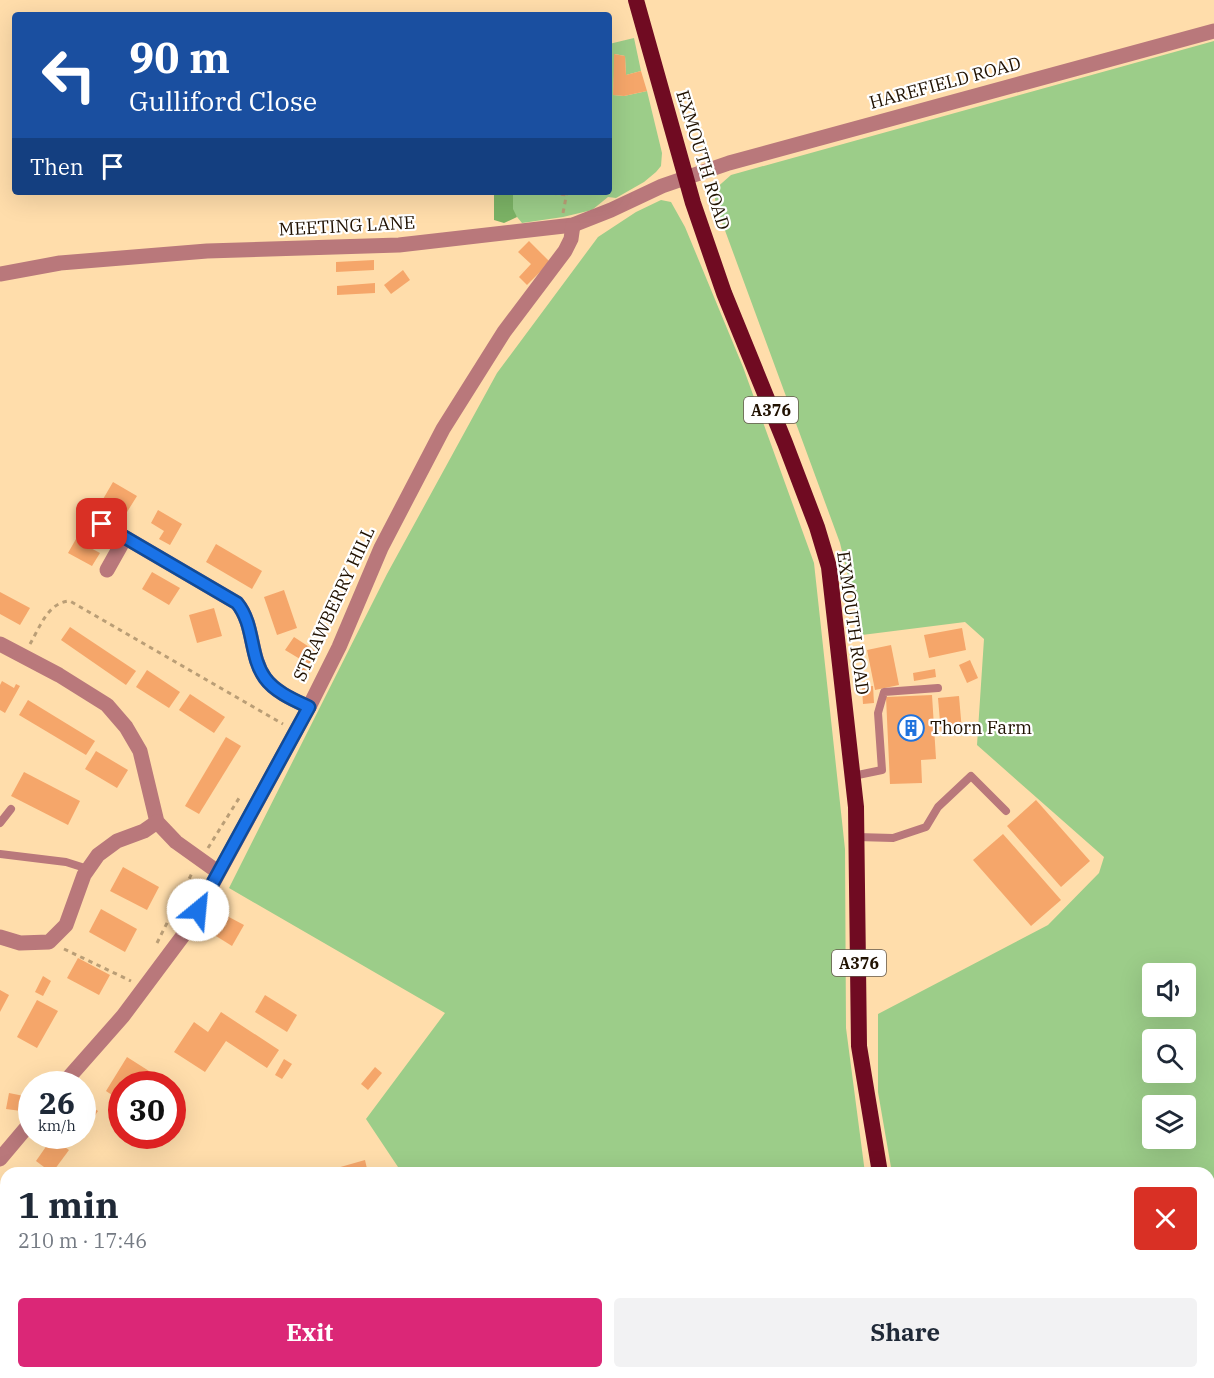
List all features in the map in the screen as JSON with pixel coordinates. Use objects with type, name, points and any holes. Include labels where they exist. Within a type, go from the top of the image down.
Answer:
[{"type":"highway","name":"EXMOUTH ROAD","points":[[636,0],[693,203],[724,293],[817,527],[829,567],[853,776],[857,837],[860,1046],[879,1167]]},
{"type":"street","name":"HAREFIELD ROAD","points":[[687,176],[1214,31]]},
{"type":"street","name":"MEETING LANE","points":[[0,274],[60,263],[207,251],[399,245],[573,225],[687,176]]},
{"type":"street","name":"STRAWBERRY HILL","points":[[74,1071],[145,989],[188,929],[309,707],[339,647],[381,548],[443,429],[504,332],[565,251],[571,239],[573,225]]},
{"type":"street","points":[[102,524],[237,603],[248,622],[257,659],[266,680],[292,699],[309,707]]},
{"type":"street","points":[[107,570],[125,538]]},
{"type":"street","points":[[0,644],[68,680],[107,705],[126,727],[140,751],[157,822],[176,842],[218,872]]},
{"type":"street","points":[[0,937],[20,943],[49,942],[66,925],[88,869],[98,855],[117,841],[144,831],[157,822]]},
{"type":"street","points":[[0,1157],[18,1137]]},
{"type":"lane","points":[[853,776],[882,770],[878,713],[884,692],[938,688]]},
{"type":"lane","points":[[857,837],[893,838],[926,827],[938,807],[971,776],[1006,811]]},
{"type":"lane","points":[[0,823],[11,809]]},
{"type":"lane","points":[[0,854],[66,862],[88,869]]},
{"type":"path","points":[[22,656],[51,608],[61,601],[70,601],[296,732]]},
{"type":"path","points":[[49,942],[145,989]]},
{"type":"green space","points":[[634,38],[641,71],[626,75],[625,56],[615,54],[613,95],[624,96],[647,91],[662,153],[661,166],[644,182],[616,198],[608,197],[592,210],[522,223],[513,212],[513,195],[612,195],[612,43]]},
{"type":"green space","points":[[1214,41],[1214,1167],[891,1167],[878,1092],[878,1014],[1048,925],[1099,873],[1104,857],[977,745],[984,639],[965,622],[862,635],[840,543],[716,206],[714,190],[731,175]]},
{"type":"green space","points":[[494,195],[513,195],[513,209],[517,217],[504,223],[494,220]]},
{"type":"green space","points":[[661,200],[671,202],[685,227],[743,367],[814,563],[845,849],[846,1028],[864,1167],[398,1167],[366,1119],[445,1013],[229,888],[387,574],[497,373],[598,237],[636,212]]},
{"type":"building","points":[[614,54],[625,56],[626,75],[641,71],[647,91],[624,96],[613,95]]},
{"type":"building","points":[[529,241],[550,262],[527,285],[519,277],[531,264],[518,252]]},
{"type":"building","points":[[374,260],[374,270],[336,272],[336,262]]},
{"type":"building","points":[[403,270],[410,280],[391,294],[384,285]]},
{"type":"building","points":[[375,283],[375,293],[337,295],[337,286]]},
{"type":"building","points":[[113,482],[137,496],[127,512],[116,505],[112,513],[99,506]]},
{"type":"building","points":[[158,510],[182,524],[170,545],[159,539],[164,531],[151,523]]},
{"type":"building","points":[[80,532],[89,538],[85,545],[100,553],[92,566],[68,553]]},
{"type":"building","points":[[216,544],[262,571],[252,589],[206,562]]},
{"type":"building","points":[[152,572],[180,588],[169,605],[142,589]]},
{"type":"building","points":[[284,590],[297,628],[277,635],[264,597]]},
{"type":"building","points":[[0,592],[30,608],[20,625],[0,614]]},
{"type":"building","points":[[214,608],[222,636],[197,643],[189,615]]},
{"type":"building","points":[[70,627],[136,671],[126,685],[61,640]]},
{"type":"building","points":[[962,628],[966,650],[929,658],[924,635]]},
{"type":"building","points":[[294,637],[317,652],[304,672],[295,666],[300,659],[285,650]]},
{"type":"building","points":[[891,645],[899,685],[875,690],[867,650]]},
{"type":"building","points":[[970,660],[978,678],[967,683],[959,665]]},
{"type":"building","points":[[935,669],[936,677],[914,681],[913,673]]},
{"type":"building","points":[[147,670],[180,692],[169,708],[136,687]]},
{"type":"building","points":[[2,681],[14,688],[16,684],[20,686],[5,713],[0,710]]},
{"type":"building","points":[[873,686],[874,703],[863,704],[862,687]]},
{"type":"building","points":[[190,694],[225,717],[214,733],[179,710]]},
{"type":"building","name":"Thorn Farm","points":[[932,695],[936,759],[921,760],[922,783],[890,784],[886,697]]},
{"type":"building","points":[[959,696],[962,731],[941,733],[938,698]]},
{"type":"building","points":[[28,700],[95,741],[86,755],[19,715]]},
{"type":"building","points":[[226,737],[241,746],[199,814],[185,806]]},
{"type":"building","points":[[96,751],[128,770],[117,788],[85,769]]},
{"type":"building","points":[[24,772],[80,801],[68,825],[11,796]]},
{"type":"building","points":[[1036,800],[1090,861],[1061,887],[1007,826]]},
{"type":"building","points":[[1003,834],[1061,900],[1031,926],[973,860]]},
{"type":"building","points":[[123,867],[159,887],[147,910],[110,891]]},
{"type":"building","points":[[101,909],[137,929],[125,952],[89,932]]},
{"type":"building","points":[[227,916],[244,925],[232,946],[216,936]]},
{"type":"building","points":[[78,958],[110,975],[99,995],[67,978]]},
{"type":"building","points":[[43,976],[51,981],[43,996],[35,992]]},
{"type":"building","points":[[0,990],[9,995],[0,1012]]},
{"type":"building","points":[[265,995],[297,1015],[287,1032],[255,1012]]},
{"type":"building","points":[[37,1000],[58,1011],[37,1048],[17,1037]]},
{"type":"building","points":[[221,1012],[279,1050],[267,1068],[226,1041],[205,1072],[174,1052],[194,1022],[208,1032]]},
{"type":"building","points":[[127,1057],[149,1071],[118,1071]]},
{"type":"building","points":[[284,1059],[292,1064],[282,1079],[275,1075]]},
{"type":"building","points":[[375,1067],[382,1073],[368,1090],[361,1084]]},
{"type":"building","points":[[9,1093],[18,1095],[18,1111],[6,1109]]},
{"type":"building","points":[[44,1149],[69,1150],[56,1167],[44,1167],[36,1161]]},
{"type":"building","points":[[365,1160],[367,1167],[340,1167]]},
{"type":"place","name":"Thorn Farm","points":[[911,728]]},
{"type":"route","points":[[102,524],[237,603],[248,622],[257,659],[266,680],[292,699],[309,707],[198,910]]}]
